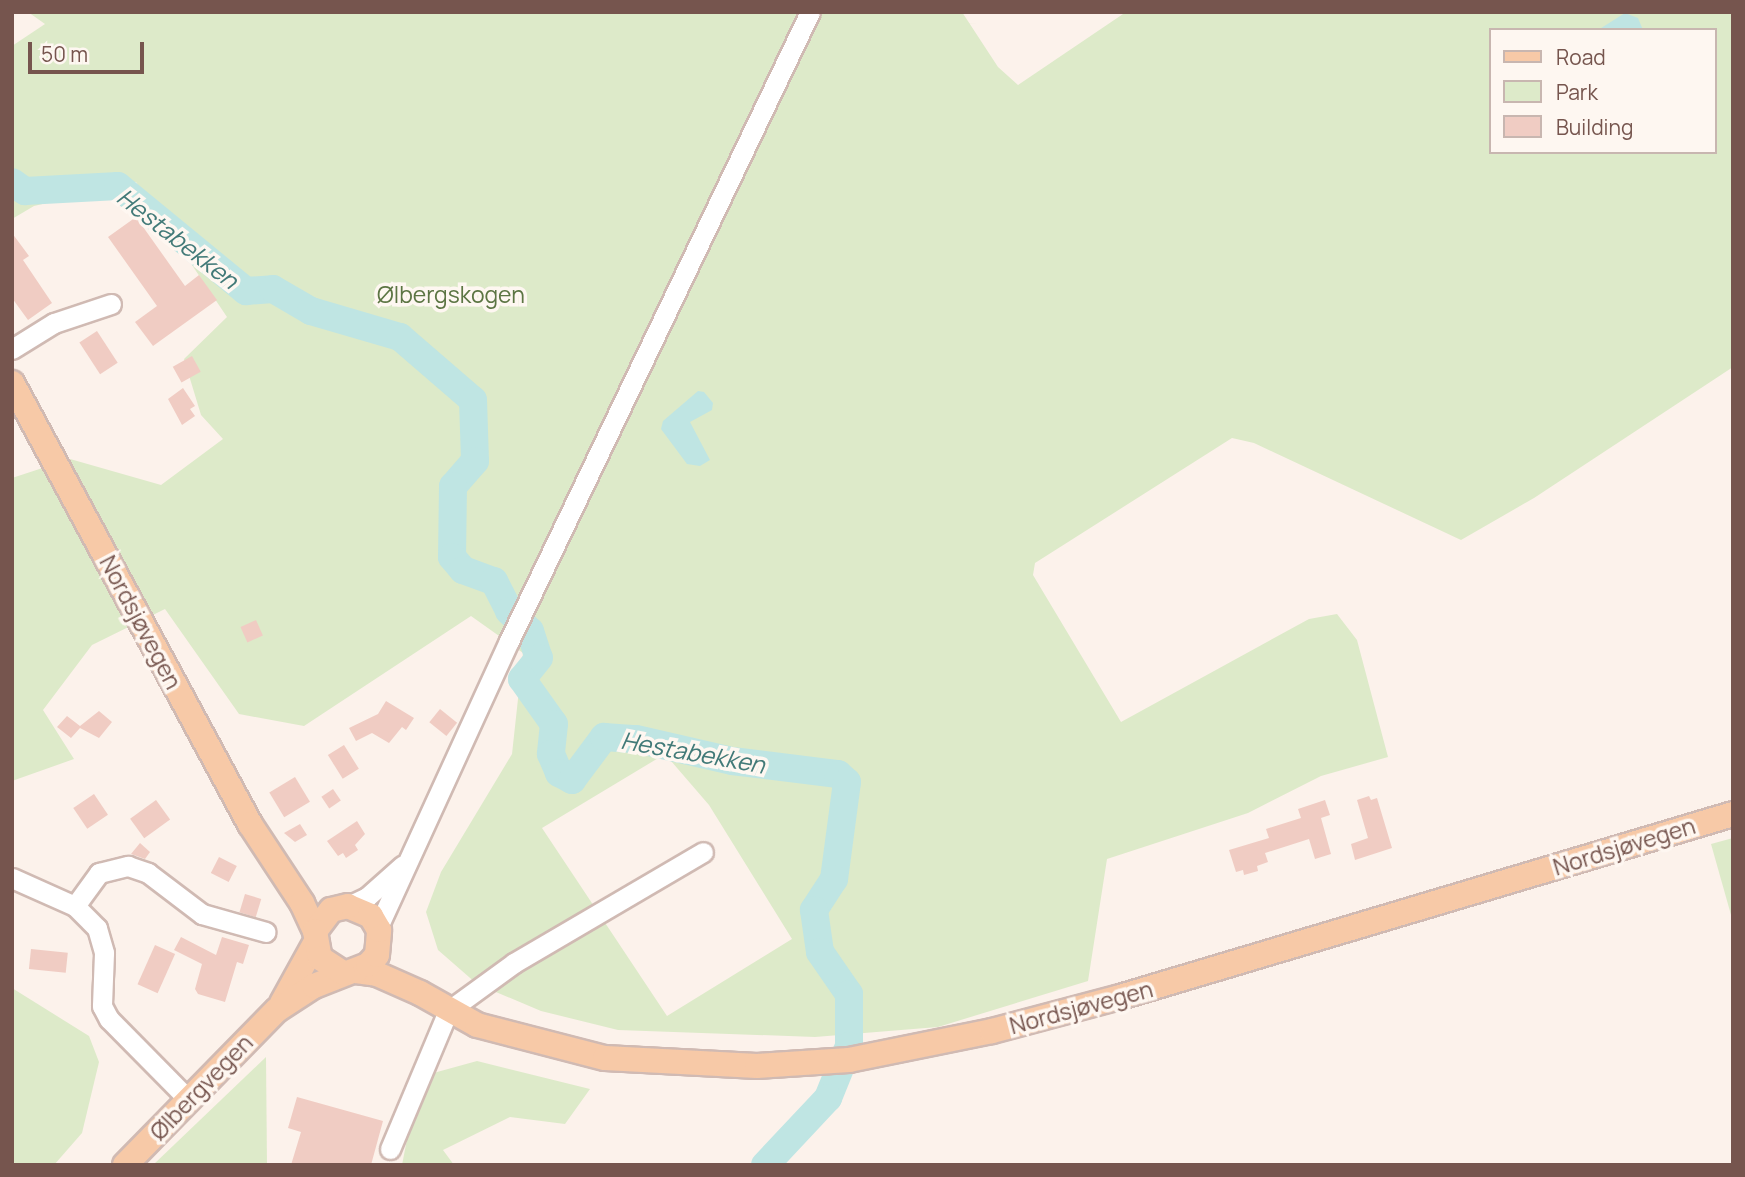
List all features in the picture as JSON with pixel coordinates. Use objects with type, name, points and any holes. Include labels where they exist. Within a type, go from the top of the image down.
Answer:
[{"type":"main road","name":"Nordsjøvegen","points":[[12,383],[250,824],[273,858],[314,938]]},
{"type":"main road","name":"Nordsjøvegen","points":[[350,972],[377,974],[420,993],[448,1011],[512,1036],[604,1058],[757,1066],[849,1060],[992,1031],[1120,997],[1733,814]]},
{"type":"main road","name":"Nordsjøvegen","points":[[273,858],[315,891],[346,906]]},
{"type":"main road","points":[[346,906],[371,916],[379,928],[377,955],[350,972],[330,968],[314,938],[331,909],[346,906]]},
{"type":"main road","name":"Nordsjøvegen","points":[[379,928],[394,959],[420,993]]},
{"type":"main road","name":"Ølbergvegen","points":[[278,1010],[314,938]]},
{"type":"main road","name":"Ølbergvegen","points":[[125,1165],[278,1010],[350,972]]},
{"type":"street","points":[[379,928],[614,411],[810,12]]},
{"type":"street","points":[[12,349],[54,323],[111,304]]},
{"type":"street","points":[[390,1149],[448,1011],[514,963],[702,852]]},
{"type":"street","points":[[346,906],[366,897],[411,859]]},
{"type":"street","points":[[75,906],[99,873],[128,866],[148,873],[202,914],[266,932]]},
{"type":"street","points":[[12,877],[75,906],[97,928],[101,939],[101,997],[109,1019],[189,1100]]},
{"type":"green space","name":"Ølbergskogen","points":[[28,12],[962,12],[998,67],[1018,85],[1126,12],[1733,12],[1733,367],[1534,498],[1461,540],[1254,443],[1232,438],[1035,563],[1033,575],[1121,722],[1309,619],[1337,614],[1357,640],[1388,757],[1321,776],[1248,813],[1107,859],[1088,981],[938,1027],[815,1037],[618,1030],[541,1011],[477,984],[438,950],[426,912],[441,872],[512,754],[523,653],[471,616],[304,726],[239,714],[165,609],[92,645],[43,710],[74,759],[12,781],[12,478],[70,459],[161,485],[223,439],[201,415],[184,359],[227,317],[136,182],[34,206],[12,219],[12,46],[45,24]],"holes":[[[665,754],[709,805],[792,939],[667,1016],[542,828]]]},
{"type":"green space","points":[[1733,838],[1733,922],[1711,844]]},
{"type":"green space","points":[[12,988],[89,1036],[99,1062],[82,1133],[54,1165],[12,1165]]},
{"type":"green space","points":[[266,1057],[267,1165],[153,1165]]},
{"type":"green space","points":[[477,1061],[590,1089],[565,1124],[510,1117],[443,1150],[454,1165],[402,1165],[419,1077]]},
{"type":"water","points":[[1625,13],[1638,18],[1642,28],[1601,28]]},
{"type":"water","points":[[698,391],[704,392],[713,403],[712,410],[690,422],[710,460],[700,466],[687,464],[661,429],[663,421]]},
{"type":"building","points":[[136,217],[185,286],[199,275],[217,300],[153,346],[135,322],[157,306],[108,237]]},
{"type":"building","points":[[12,233],[29,256],[23,260],[52,303],[28,320],[12,298]]},
{"type":"building","points":[[97,331],[118,363],[100,374],[79,342]]},
{"type":"building","points":[[192,356],[201,372],[181,382],[173,367]]},
{"type":"building","points":[[183,388],[195,406],[190,409],[195,416],[182,425],[168,399]]},
{"type":"building","points":[[256,620],[263,636],[247,642],[240,627]]},
{"type":"building","points":[[386,701],[414,718],[406,730],[402,727],[389,743],[372,733],[356,741],[349,728],[378,714]]},
{"type":"building","points":[[440,709],[457,723],[446,736],[429,722]]},
{"type":"building","points":[[99,711],[112,722],[99,738],[80,728],[71,738],[57,727],[67,716],[80,726]]},
{"type":"building","points":[[344,745],[359,769],[343,779],[328,755]]},
{"type":"building","points":[[295,777],[310,802],[284,817],[269,792]]},
{"type":"building","points":[[333,789],[341,801],[329,808],[321,797]]},
{"type":"building","points":[[94,794],[108,815],[87,829],[73,808]]},
{"type":"building","points":[[1369,796],[1371,800],[1377,798],[1392,848],[1355,860],[1351,844],[1368,838],[1357,800]]},
{"type":"building","points":[[156,800],[170,819],[144,838],[130,819]]},
{"type":"building","points":[[1325,800],[1330,815],[1321,818],[1331,854],[1315,859],[1309,839],[1265,853],[1268,862],[1257,866],[1258,871],[1244,875],[1243,870],[1236,872],[1229,850],[1269,838],[1266,829],[1301,818],[1298,809]]},
{"type":"building","points":[[357,821],[365,834],[355,845],[358,850],[346,858],[343,853],[338,856],[327,841]]},
{"type":"building","points":[[300,824],[307,835],[295,842],[284,833]]},
{"type":"building","points":[[140,843],[150,852],[145,859],[131,854]]},
{"type":"building","points":[[219,857],[237,866],[229,882],[211,873]]},
{"type":"building","points":[[245,894],[261,899],[256,917],[239,912]]},
{"type":"building","points":[[181,937],[216,955],[222,937],[249,945],[243,964],[237,962],[225,1002],[198,994],[195,989],[202,964],[174,950]]},
{"type":"building","points":[[155,945],[175,954],[158,993],[138,984]]},
{"type":"building","points":[[31,949],[68,953],[66,973],[29,969]]},
{"type":"building","points":[[297,1097],[383,1121],[371,1165],[291,1165],[301,1132],[288,1128]]},
{"type":"waterway","name":"Hestabekken","points":[[12,182],[25,191],[118,186],[246,291],[273,289],[311,311],[400,337],[473,400],[475,461],[453,486],[452,557],[463,570],[494,581],[509,611],[530,631],[539,658],[522,679],[554,724],[551,754],[559,773],[572,780],[604,737],[636,739],[732,761],[838,774],[847,782],[834,879],[814,910],[820,952],[849,994],[849,1046],[828,1098],[765,1165]]}]
